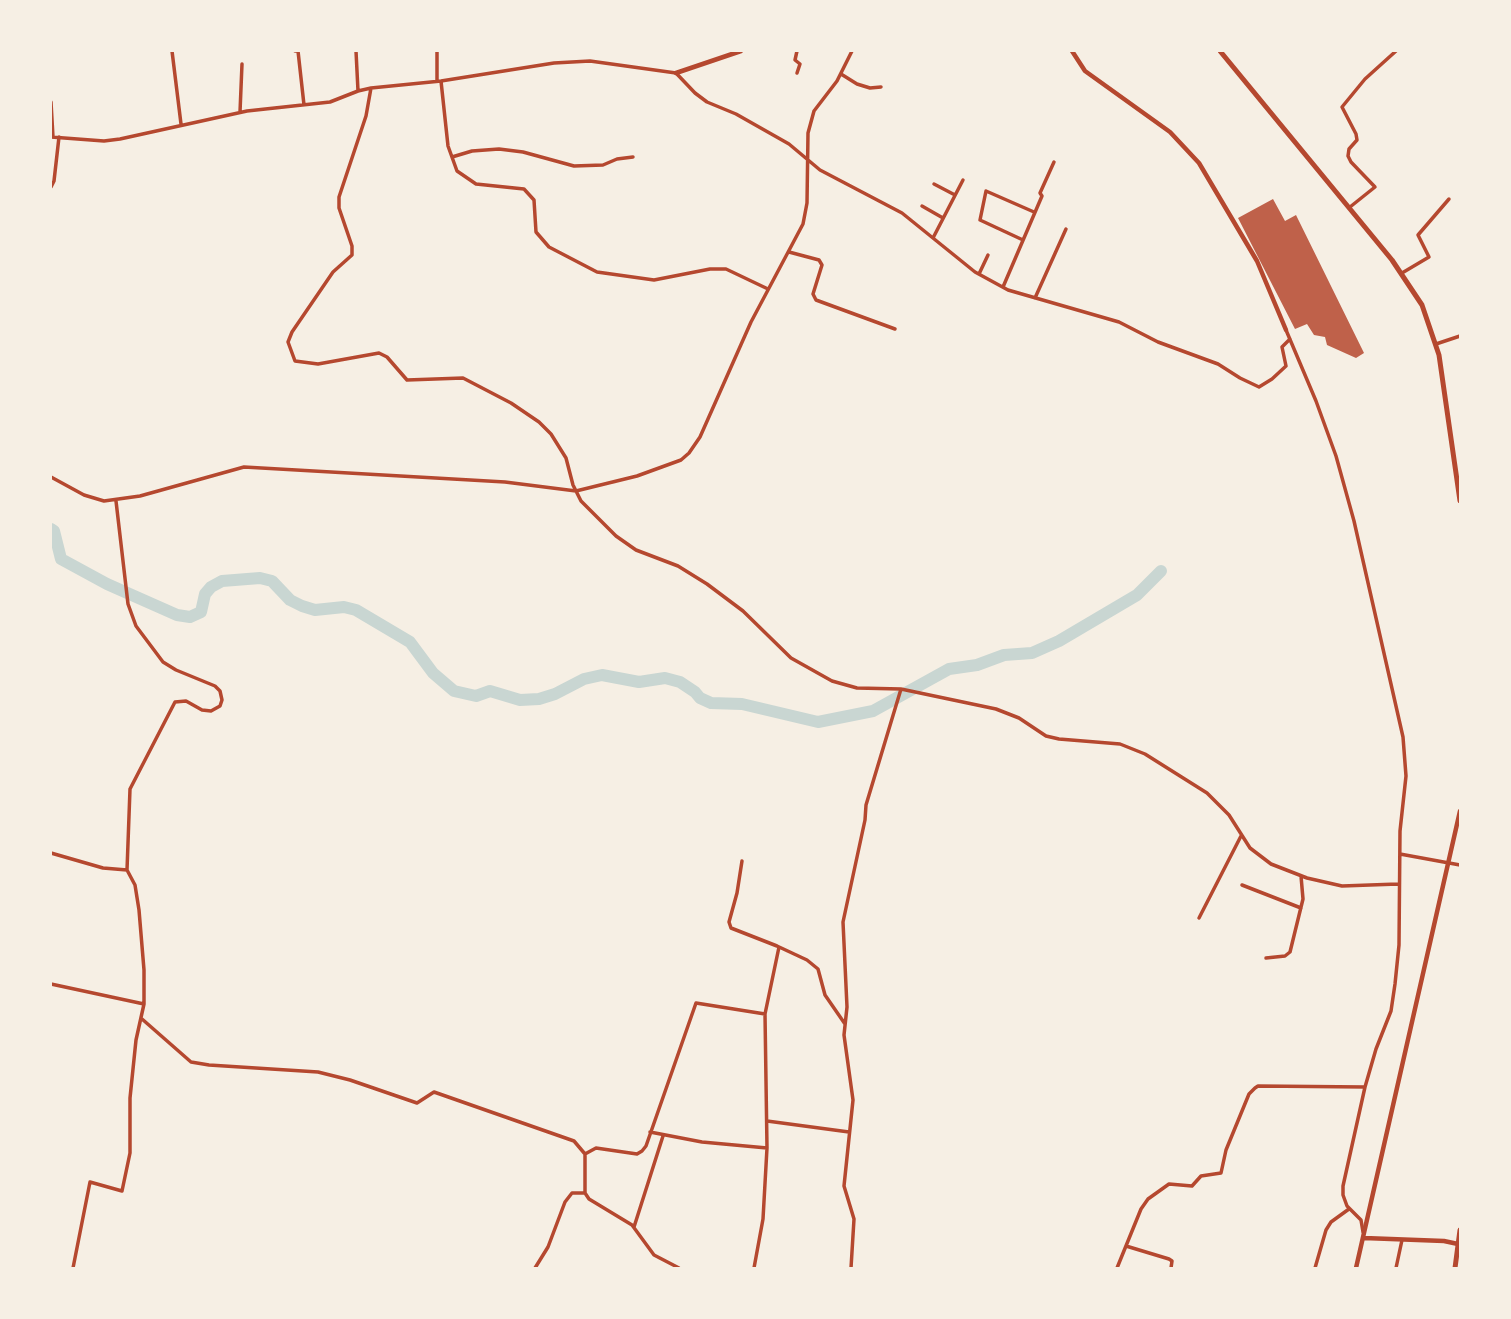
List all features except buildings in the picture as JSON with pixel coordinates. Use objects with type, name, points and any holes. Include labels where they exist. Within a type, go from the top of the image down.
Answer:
[{"type":"highway","points":[[1220,51],[1350,207],[1402,273],[1422,305],[1436,344],[1446,389],[1460,501]]},
{"type":"highway","points":[[1455,1268],[1460,1230]]},
{"type":"street","points":[[172,51],[181,124]]},
{"type":"street","points":[[295,51],[298,51],[304,106]]},
{"type":"street","points":[[356,51],[358,90]]},
{"type":"street","points":[[437,51],[447,146],[457,171],[476,184],[524,189],[534,200],[536,232],[549,247],[597,272],[654,280],[710,269],[726,269],[768,289]]},
{"type":"street","points":[[54,137],[104,141],[240,112],[330,102],[358,90],[439,81],[554,63],[590,61],[676,73],[741,51]]},
{"type":"street","points":[[797,51],[796,60],[800,64],[797,74]]},
{"type":"street","points":[[51,477],[94,499],[116,501],[244,467],[505,482],[576,491],[669,466],[690,453],[705,427],[751,322],[803,224],[807,203],[808,133],[814,111],[841,74],[852,51]]},
{"type":"street","points":[[1072,51],[1085,71],[1170,132],[1199,163],[1257,261],[1336,456],[1354,521],[1400,726],[1406,776],[1399,854],[1399,945],[1391,1011],[1365,1087],[1343,1186],[1343,1195],[1349,1209],[1361,1220],[1364,1238]]},
{"type":"street","points":[[1350,207],[1375,187],[1348,156],[1349,149],[1357,140],[1342,107],[1365,79],[1396,51]]},
{"type":"street","points":[[240,112],[242,64]]},
{"type":"street","points":[[676,73],[707,102],[789,144],[809,158],[820,170],[902,213],[979,274],[1003,287],[1119,321],[1157,342],[1218,364],[1259,387],[1286,366],[1282,347],[1290,340]]},
{"type":"street","points":[[841,74],[857,84],[870,88],[881,87]]},
{"type":"street","points":[[370,88],[366,117],[339,197],[339,208],[351,243],[352,255],[332,272],[292,332],[288,342],[295,362],[318,364],[379,353],[387,357],[407,380],[469,380],[511,403],[545,428],[565,455],[576,491],[586,508],[615,536],[636,550],[678,566],[707,584],[743,611],[791,657],[832,681],[857,688],[901,689],[996,709],[1019,718],[1046,736],[1059,739],[1120,744],[1144,754],[1207,793],[1228,815],[1250,848],[1271,864],[1301,876],[1342,886],[1398,884]]},
{"type":"street","points":[[51,102],[54,137],[54,181],[51,187]]},
{"type":"street","points":[[452,157],[499,149],[523,152],[574,166],[603,165],[617,159],[633,157]]},
{"type":"street","points":[[1003,287],[1054,162]]},
{"type":"street","points":[[933,238],[963,180]]},
{"type":"street","points":[[934,184],[955,195]]},
{"type":"street","points":[[1023,240],[980,220],[986,191],[1035,213]]},
{"type":"street","points":[[1402,273],[1429,257],[1418,234],[1449,199]]},
{"type":"street","points":[[922,206],[943,218]]},
{"type":"street","points":[[1035,298],[1066,229]]},
{"type":"street","points":[[789,252],[819,260],[822,265],[813,294],[816,300],[895,329]]},
{"type":"street","points":[[979,274],[988,256]]},
{"type":"street","points":[[1436,344],[1460,336]]},
{"type":"street","points":[[73,1268],[90,1182],[122,1191],[130,1153],[130,1098],[136,1040],[144,1004],[144,970],[135,885],[127,870],[130,789],[173,705],[186,701],[202,710],[211,711],[220,706],[222,700],[220,691],[215,686],[163,662],[136,626],[128,604],[116,501]]},
{"type":"street","points":[[851,1268],[854,1219],[844,1186],[853,1100],[844,1035],[848,1007],[845,909],[866,805],[901,689]]},
{"type":"street","points":[[1356,1268],[1460,811]]},
{"type":"street","points":[[1199,918],[1242,835]]},
{"type":"street","points":[[51,853],[103,868],[127,870]]},
{"type":"street","points":[[1399,854],[1460,865]]},
{"type":"street","points":[[742,862],[729,925],[735,931],[807,960],[818,969],[825,995],[845,1024]]},
{"type":"street","points":[[1266,958],[1285,956],[1290,952],[1303,899],[1301,876]]},
{"type":"street","points":[[1242,885],[1301,908]]},
{"type":"street","points":[[754,1268],[763,1219],[767,1148],[765,1014],[779,947]]},
{"type":"street","points":[[51,984],[144,1004]]},
{"type":"street","points":[[585,1154],[596,1148],[637,1154],[646,1146],[696,1003],[765,1014]]},
{"type":"street","points":[[142,1019],[191,1062],[318,1072],[417,1103],[434,1092],[574,1141],[585,1154],[585,1193],[594,1203],[634,1227],[654,1255],[679,1268]]},
{"type":"street","points":[[1117,1268],[1141,1209],[1157,1191],[1174,1184],[1194,1185],[1201,1176],[1221,1173],[1226,1150],[1249,1094],[1255,1088],[1365,1087]]},
{"type":"street","points":[[767,1121],[849,1132]]},
{"type":"street","points":[[650,1132],[663,1136],[767,1148]]},
{"type":"street","points":[[634,1227],[663,1136]]},
{"type":"street","points":[[535,1268],[548,1247],[565,1202],[572,1193],[585,1193]]},
{"type":"street","points":[[1315,1268],[1326,1230],[1331,1222],[1349,1209]]},
{"type":"street","points":[[1364,1238],[1402,1238],[1458,1244]]},
{"type":"street","points":[[1396,1268],[1402,1238]]},
{"type":"street","points":[[1126,1246],[1169,1259],[1172,1261],[1171,1268]]},
{"type":"waterway","points":[[51,529],[54,531],[61,559],[107,584],[177,615],[190,617],[201,612],[205,594],[222,581],[260,578],[272,581],[290,600],[302,606],[315,610],[344,607],[356,610],[410,642],[433,673],[454,691],[476,696],[490,691],[520,700],[539,699],[584,679],[602,675],[639,682],[665,678],[680,682],[711,703],[742,704],[818,722],[873,711],[949,669],[977,665],[1004,655],[1032,653],[1059,641],[1137,595],[1161,571]]}]
